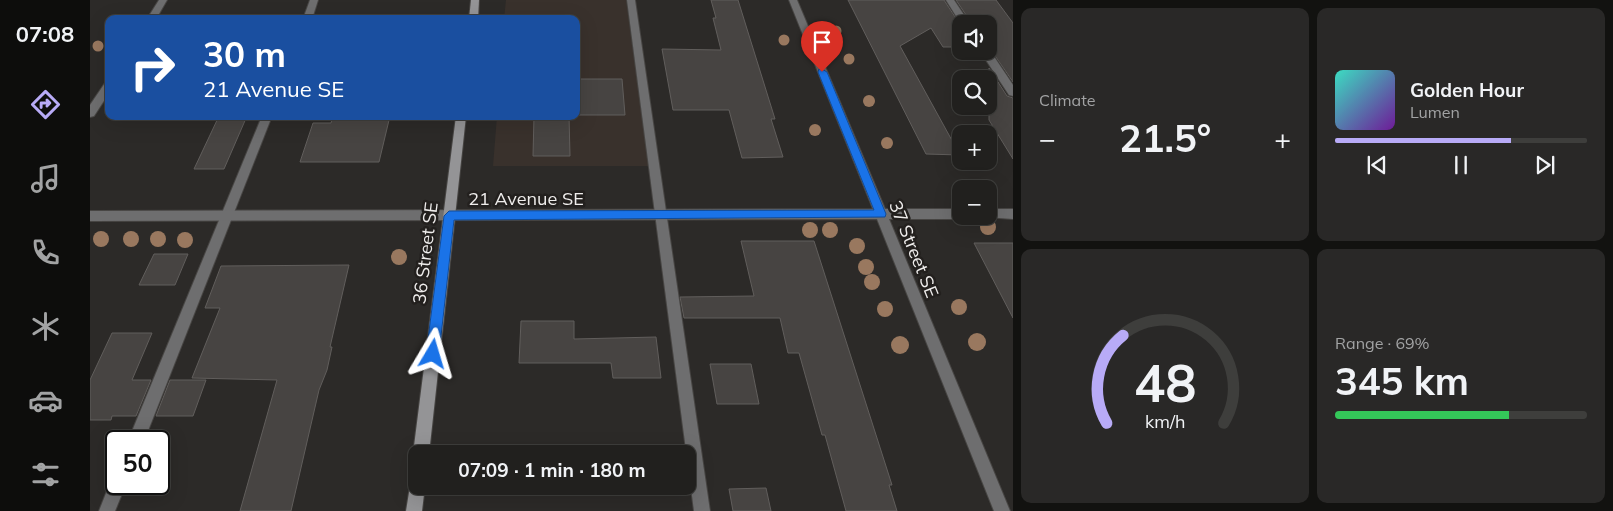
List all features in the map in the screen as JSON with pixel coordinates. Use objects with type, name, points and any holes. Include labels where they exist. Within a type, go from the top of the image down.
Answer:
[{"type":"main road","points":[[473,15],[475,0]]},
{"type":"main road","name":"36 Street SE","points":[[422,445],[461,120]]},
{"type":"main road","points":[[414,511],[416,495]]},
{"type":"street","points":[[154,15],[163,0]]},
{"type":"street","points":[[308,15],[314,0]]},
{"type":"street","points":[[631,0],[702,511]]},
{"type":"street","name":"37 Street SE","points":[[793,0],[1002,511]]},
{"type":"street","points":[[950,0],[960,15]]},
{"type":"street","points":[[991,60],[1013,92]]},
{"type":"street","points":[[90,114],[105,90]]},
{"type":"street","points":[[140,430],[265,120]]},
{"type":"street","name":"21 Avenue SE","points":[[90,216],[952,214]]},
{"type":"street","points":[[997,214],[1013,214]]},
{"type":"street","points":[[107,511],[114,495]]},
{"type":"shaded area","points":[[506,0],[626,0],[649,166],[493,166],[497,120],[580,120],[580,15],[504,15]]},
{"type":"building","points":[[711,0],[738,0],[775,119],[771,119],[783,157],[742,158],[729,110],[673,110],[662,49],[721,50],[713,18],[716,18]]},
{"type":"building","points":[[848,0],[944,0],[954,15],[952,15],[952,47],[943,47],[931,28],[900,46],[952,140],[952,155],[926,154]]},
{"type":"building","points":[[956,0],[996,0],[1013,23],[1013,82],[997,59],[997,15],[966,15]]},
{"type":"building","points":[[580,79],[622,79],[625,115],[580,115]]},
{"type":"building","points":[[997,80],[1007,96],[1013,98],[1013,159],[997,133],[997,125],[992,125],[989,115],[997,115]]},
{"type":"building","points":[[217,120],[245,120],[224,169],[194,169]]},
{"type":"building","points":[[332,120],[389,120],[379,162],[300,162],[313,123],[331,123]]},
{"type":"building","points":[[534,120],[569,120],[570,156],[533,156]]},
{"type":"building","points":[[741,241],[814,241],[892,485],[889,485],[897,511],[846,511],[825,435],[822,435],[799,353],[788,353],[780,318],[684,318],[680,297],[754,296]]},
{"type":"building","points":[[974,243],[1013,243],[1013,318]]},
{"type":"building","points":[[154,254],[188,254],[175,285],[139,285]]},
{"type":"building","points":[[349,265],[330,347],[332,347],[327,370],[319,390],[291,511],[240,511],[277,380],[192,378],[220,308],[205,308],[221,266]]},
{"type":"building","points":[[521,321],[574,321],[574,339],[656,337],[661,378],[613,378],[611,363],[519,363]]},
{"type":"building","points":[[112,333],[152,333],[132,380],[151,380],[136,416],[112,416],[111,420],[90,420],[90,380]]},
{"type":"building","points":[[710,364],[751,364],[759,404],[717,404]]},
{"type":"building","points":[[170,380],[206,380],[193,416],[156,416]]},
{"type":"building","points":[[766,488],[771,511],[733,511],[729,489]]},
{"type":"route","points":[[433,354],[449,216],[881,214],[822,72]]}]
